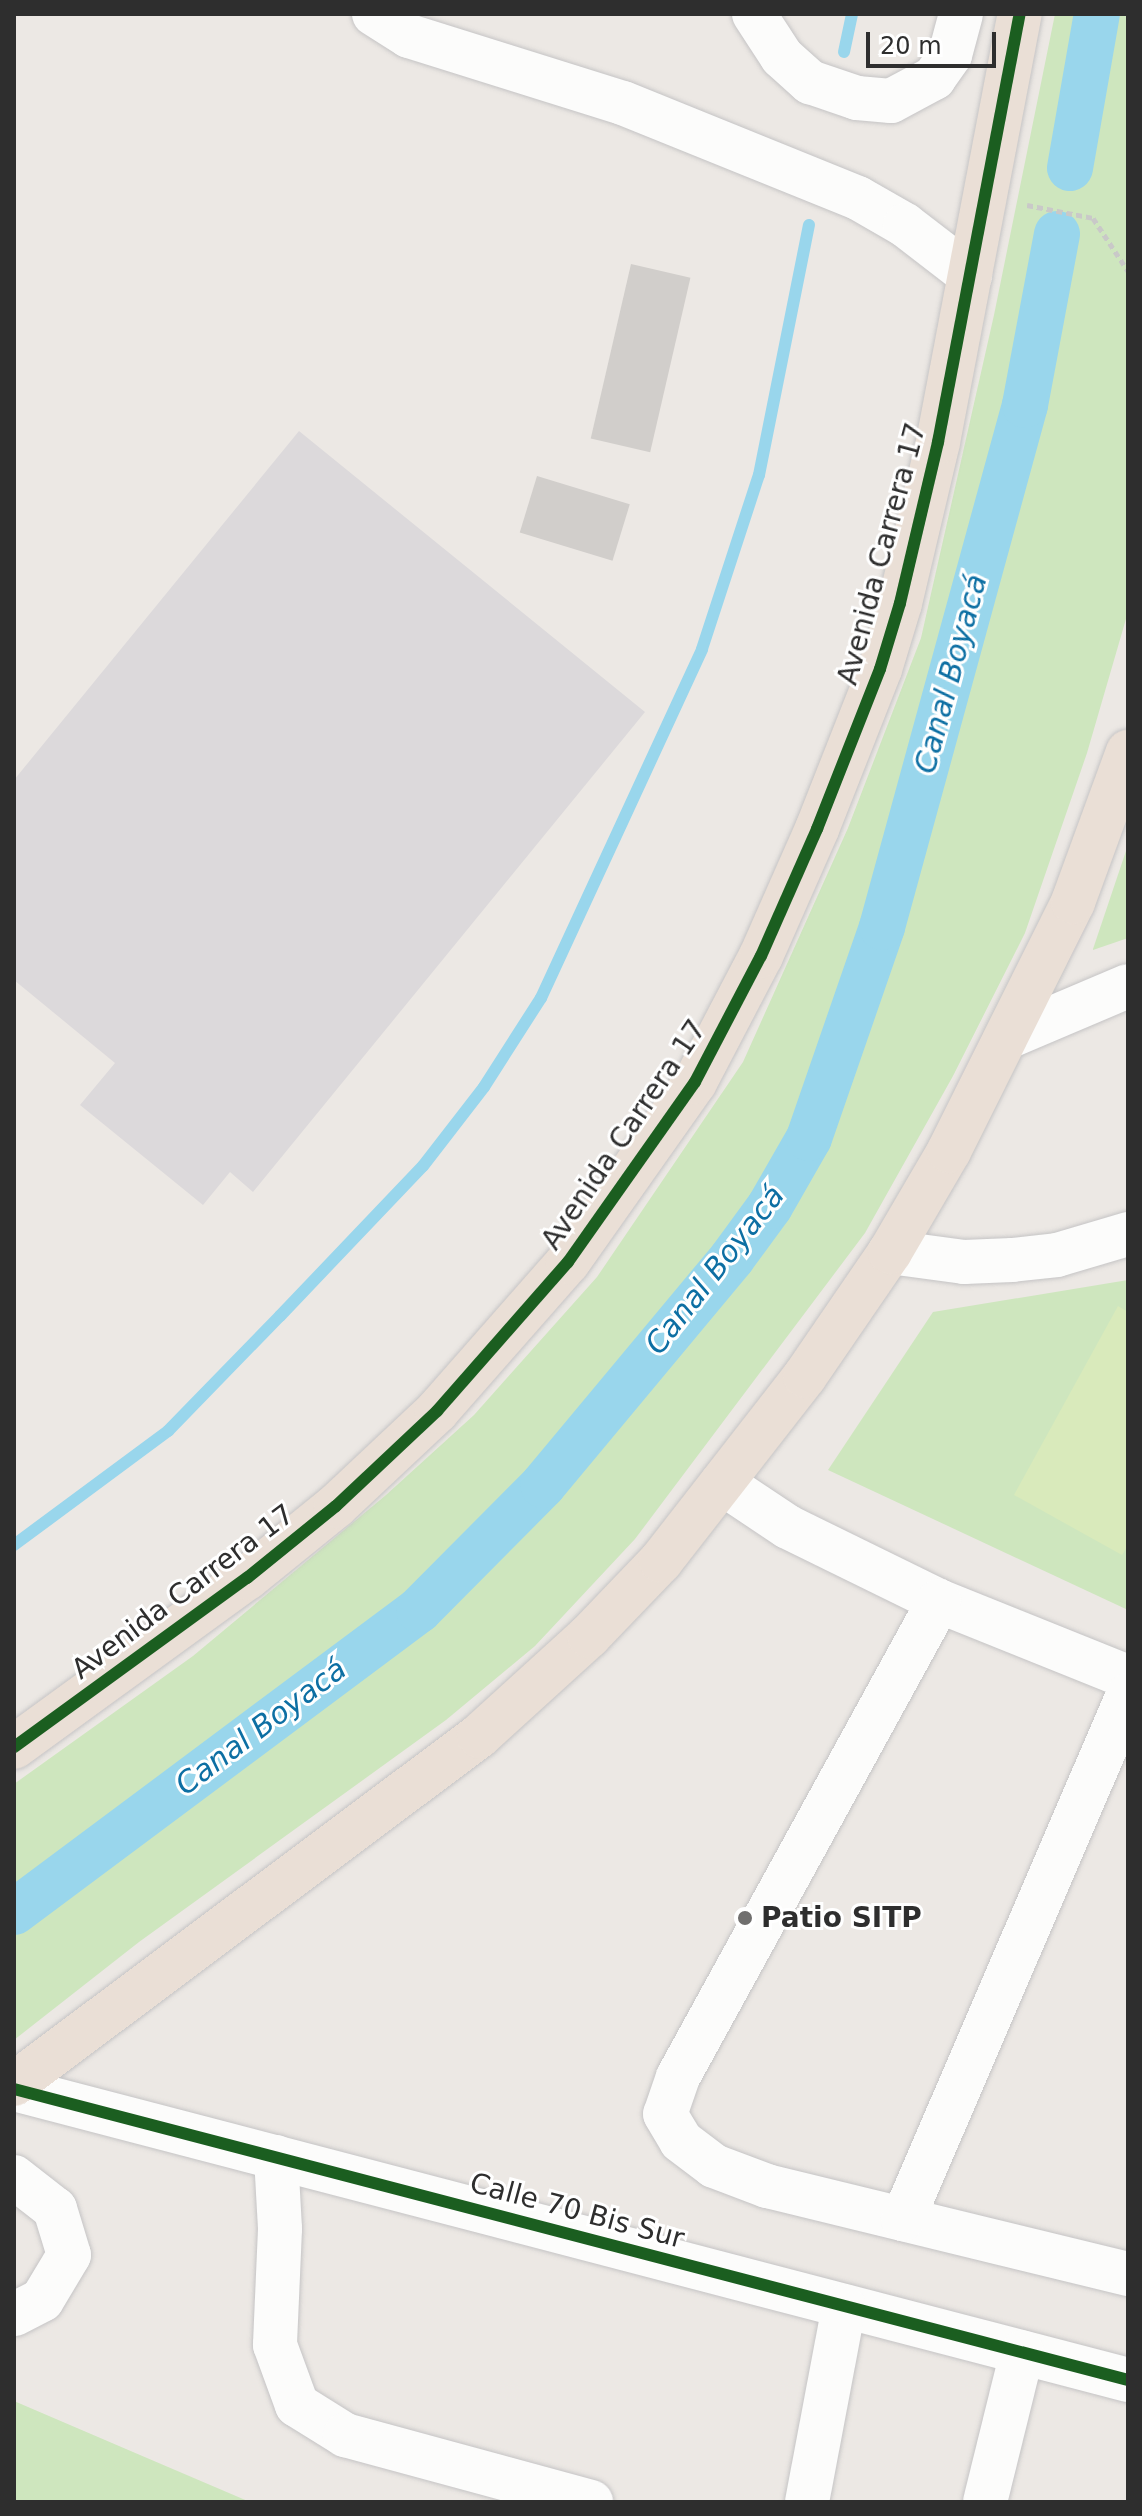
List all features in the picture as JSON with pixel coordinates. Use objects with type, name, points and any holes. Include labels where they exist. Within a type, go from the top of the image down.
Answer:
[{"type":"highway","name":"Avenida Carrera 17","points":[[14,1747],[247,1578],[336,1506],[437,1411],[568,1262],[695,1082],[732,1018],[768,942],[817,829],[880,669],[917,534],[1020,14]]},
{"type":"highway","points":[[14,2086],[479,1736],[522,1700],[661,1561],[805,1376],[890,1252],[949,1151],[1073,902],[1128,752]]},
{"type":"street","points":[[374,14],[409,36],[499,67],[623,103],[858,198],[905,225],[970,275]]},
{"type":"street","points":[[754,14],[782,57],[810,82],[857,98],[891,101],[934,78],[950,55],[961,14]]},
{"type":"street","points":[[1008,1037],[1128,986]]},
{"type":"street","points":[[890,1252],[964,1262],[1012,1260],[1057,1255],[1128,1234]]},
{"type":"street","points":[[722,1483],[788,1527],[939,1601],[1128,1677]]},
{"type":"street","points":[[939,1601],[678,2077],[665,2114],[681,2141],[714,2166],[767,2186],[1128,2274]]},
{"type":"street","points":[[903,2219],[1128,1695]]},
{"type":"street","name":"Calle 70 Bis Sur","points":[[14,2086],[1128,2380]]},
{"type":"street","points":[[276,2157],[280,2229],[275,2345],[297,2405],[345,2435],[591,2502]]},
{"type":"street","points":[[14,2177],[55,2209],[69,2255],[42,2300],[14,2314]]},
{"type":"street","points":[[807,2502],[844,2306]]},
{"type":"street","points":[[985,2502],[1022,2353]]},
{"type":"path","points":[[985,197],[1093,218],[1128,271]]},
{"type":"shaded area","points":[[299,431],[645,712],[253,1192],[230,1172],[203,1205],[80,1105],[115,1063],[14,980],[14,780]]},
{"type":"green space","points":[[1055,14],[1128,14],[1128,612],[1087,753],[1025,933],[953,1076],[865,1233],[635,1539],[535,1646],[446,1720],[139,1942],[14,2040],[14,1784],[193,1656],[386,1495],[474,1415],[597,1277],[743,1062],[848,828],[921,638],[994,315]]},
{"type":"green space","points":[[1128,845],[1128,938],[1093,950],[1093,949]]},
{"type":"green space","points":[[1128,1280],[1128,1610],[828,1470],[933,1312]]},
{"type":"green space","points":[[1118,1306],[1128,1312],[1128,1545],[1122,1555],[1014,1495]]},
{"type":"green space","points":[[14,2401],[140,2455],[250,2502],[14,2502]]},
{"type":"building","points":[[631,264],[690,278],[650,452],[591,438]]},
{"type":"building","points":[[537,476],[630,504],[613,561],[520,532]]},
{"type":"waterway","points":[[844,52],[852,14]]},
{"type":"waterway","name":"Canal Boyacá","points":[[1070,168],[1097,14]]},
{"type":"waterway","points":[[14,1545],[168,1431],[280,1316],[423,1166],[484,1087],[541,998],[702,649],[759,475],[809,225]]},
{"type":"waterway","name":"Canal Boyacá","points":[[14,1912],[419,1610],[543,1485],[732,1258],[770,1206],[809,1138],[882,927],[1025,405],[1057,234]]},
{"type":"cycle path","points":[[14,1747],[247,1578],[336,1506],[437,1411],[568,1262],[695,1082],[761,956],[817,829],[880,669],[900,603],[938,442],[1020,14]]},
{"type":"cycle path","points":[[14,2089],[1128,2380]]},
{"type":"place","name":"Patio SITP","points":[[745,1918]]}]
